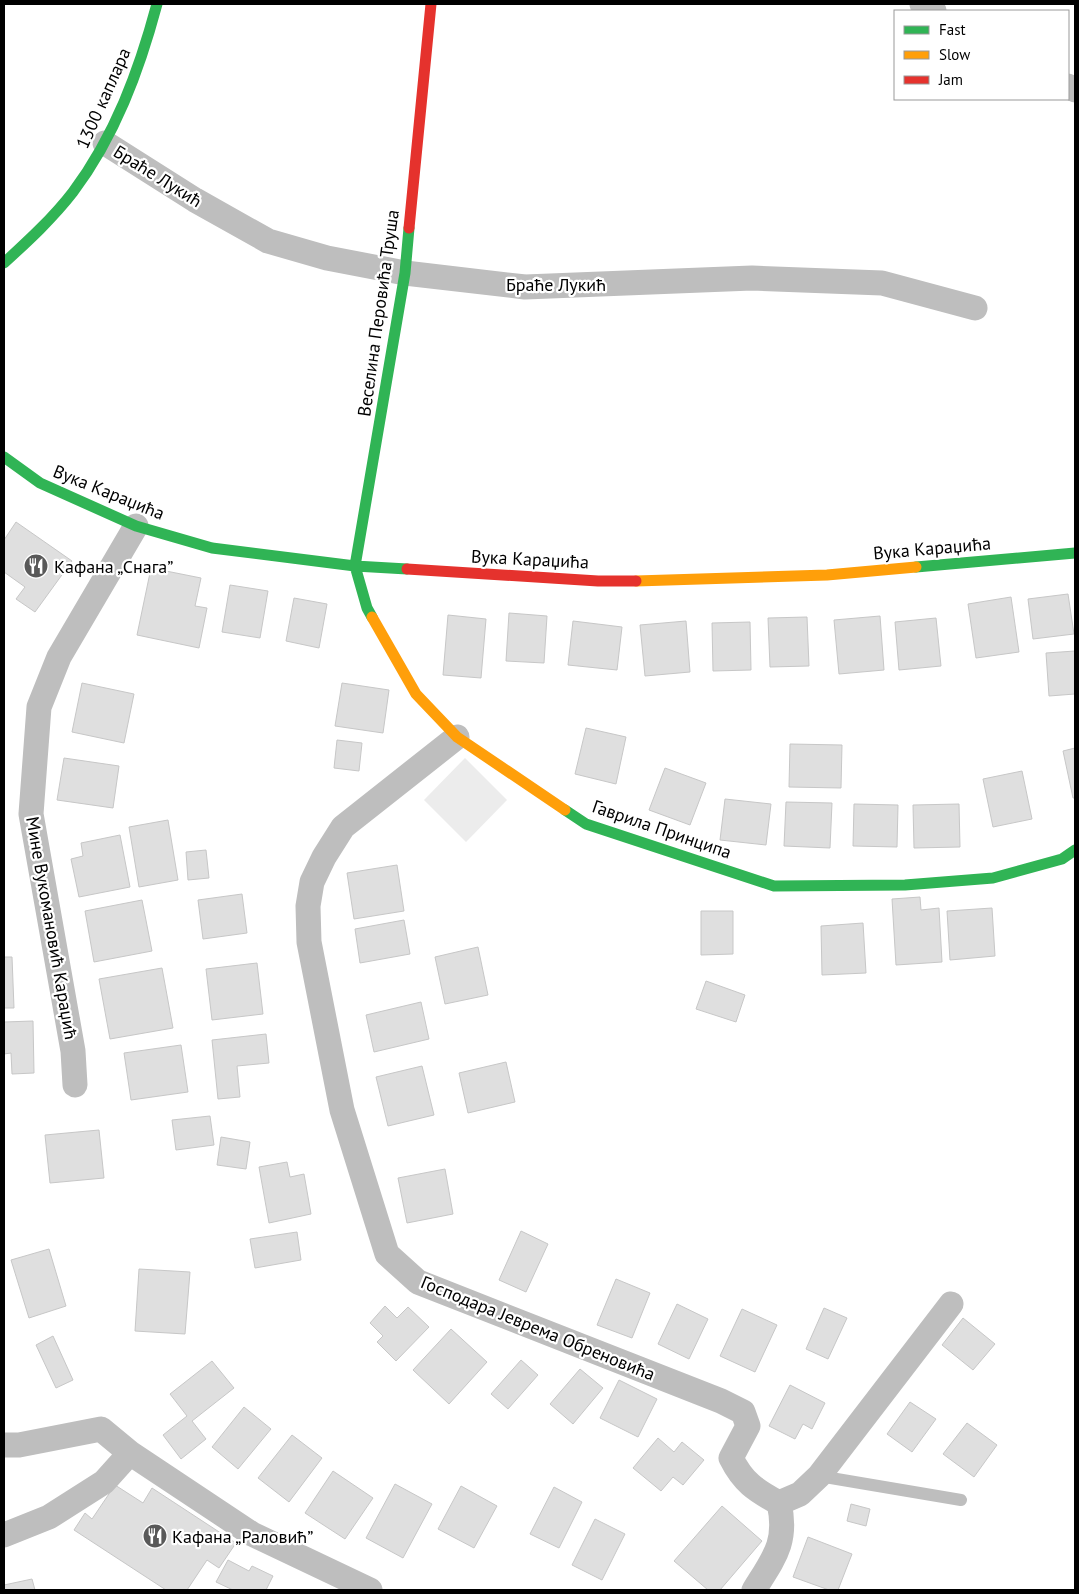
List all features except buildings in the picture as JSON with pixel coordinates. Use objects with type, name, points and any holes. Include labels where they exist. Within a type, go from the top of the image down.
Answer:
[{"type":"street","name":"1300 каплара","points":[[4,263],[33,237],[73,193],[105,143],[135,72],[157,4]]},
{"type":"street","name":"Веселина Перовића Труша","points":[[354,566],[405,273],[431,4]]},
{"type":"street","name":"Браће Лукић","points":[[105,143],[196,200],[268,241],[327,258],[405,273],[526,287],[752,278],[882,283],[975,308]]},
{"type":"street","name":"Вука Караџића","points":[[4,457],[40,483],[136,526],[212,548],[354,566],[598,581],[698,580],[827,575],[1075,553]]},
{"type":"street","name":"Мине Вукомановић Караџић","points":[[75,1086],[73,1051],[31,814],[39,707],[60,658],[136,526]]},
{"type":"street","name":"Гаврила Принципа","points":[[354,566],[368,608],[416,694],[457,737],[586,824],[774,886],[905,885],[993,878],[1071,856]]},
{"type":"street","name":"Господара Јеврема Обреновића","points":[[457,737],[344,827],[324,856],[312,882],[308,906],[309,942],[342,1110],[387,1254],[418,1282],[721,1401],[743,1412],[748,1426],[730,1458],[740,1477],[758,1492],[779,1503]]},
{"type":"street","points":[[754,1590],[776,1555],[783,1524],[779,1503],[800,1494],[819,1476],[951,1304]]},
{"type":"street","points":[[4,1444],[19,1445],[101,1429],[130,1453],[252,1534],[370,1590]]},
{"type":"street","points":[[4,1535],[49,1517],[104,1482],[130,1453]]},
{"type":"lane","points":[[819,1476],[961,1500]]},
{"type":"shaded area","points":[[465,758],[507,800],[466,842],[424,800]]},
{"type":"traffic: fast","points":[[4,263],[57,211],[88,171],[113,126],[134,78],[157,4]]},
{"type":"traffic: fast","points":[[372,617],[367,608],[355,566],[405,273],[409,228]]},
{"type":"traffic: fast","points":[[4,457],[40,483],[136,526],[212,548],[355,566],[407,569]]},
{"type":"traffic: fast","points":[[916,567],[1075,553]]},
{"type":"traffic: fast","points":[[565,810],[586,824],[774,886],[905,885],[993,878],[1062,859],[1075,850]]},
{"type":"traffic: slow","points":[[636,581],[827,575],[916,567]]},
{"type":"traffic: slow","points":[[372,617],[416,694],[457,737],[565,810]]},
{"type":"traffic: jam","points":[[409,228],[431,4]]},
{"type":"traffic: jam","points":[[407,569],[598,581],[636,581]]},
{"type":"place","name":"Кафана „Снага”","points":[[36,566]]},
{"type":"place","name":"Кафана „Раловић”","points":[[155,1536]]}]
